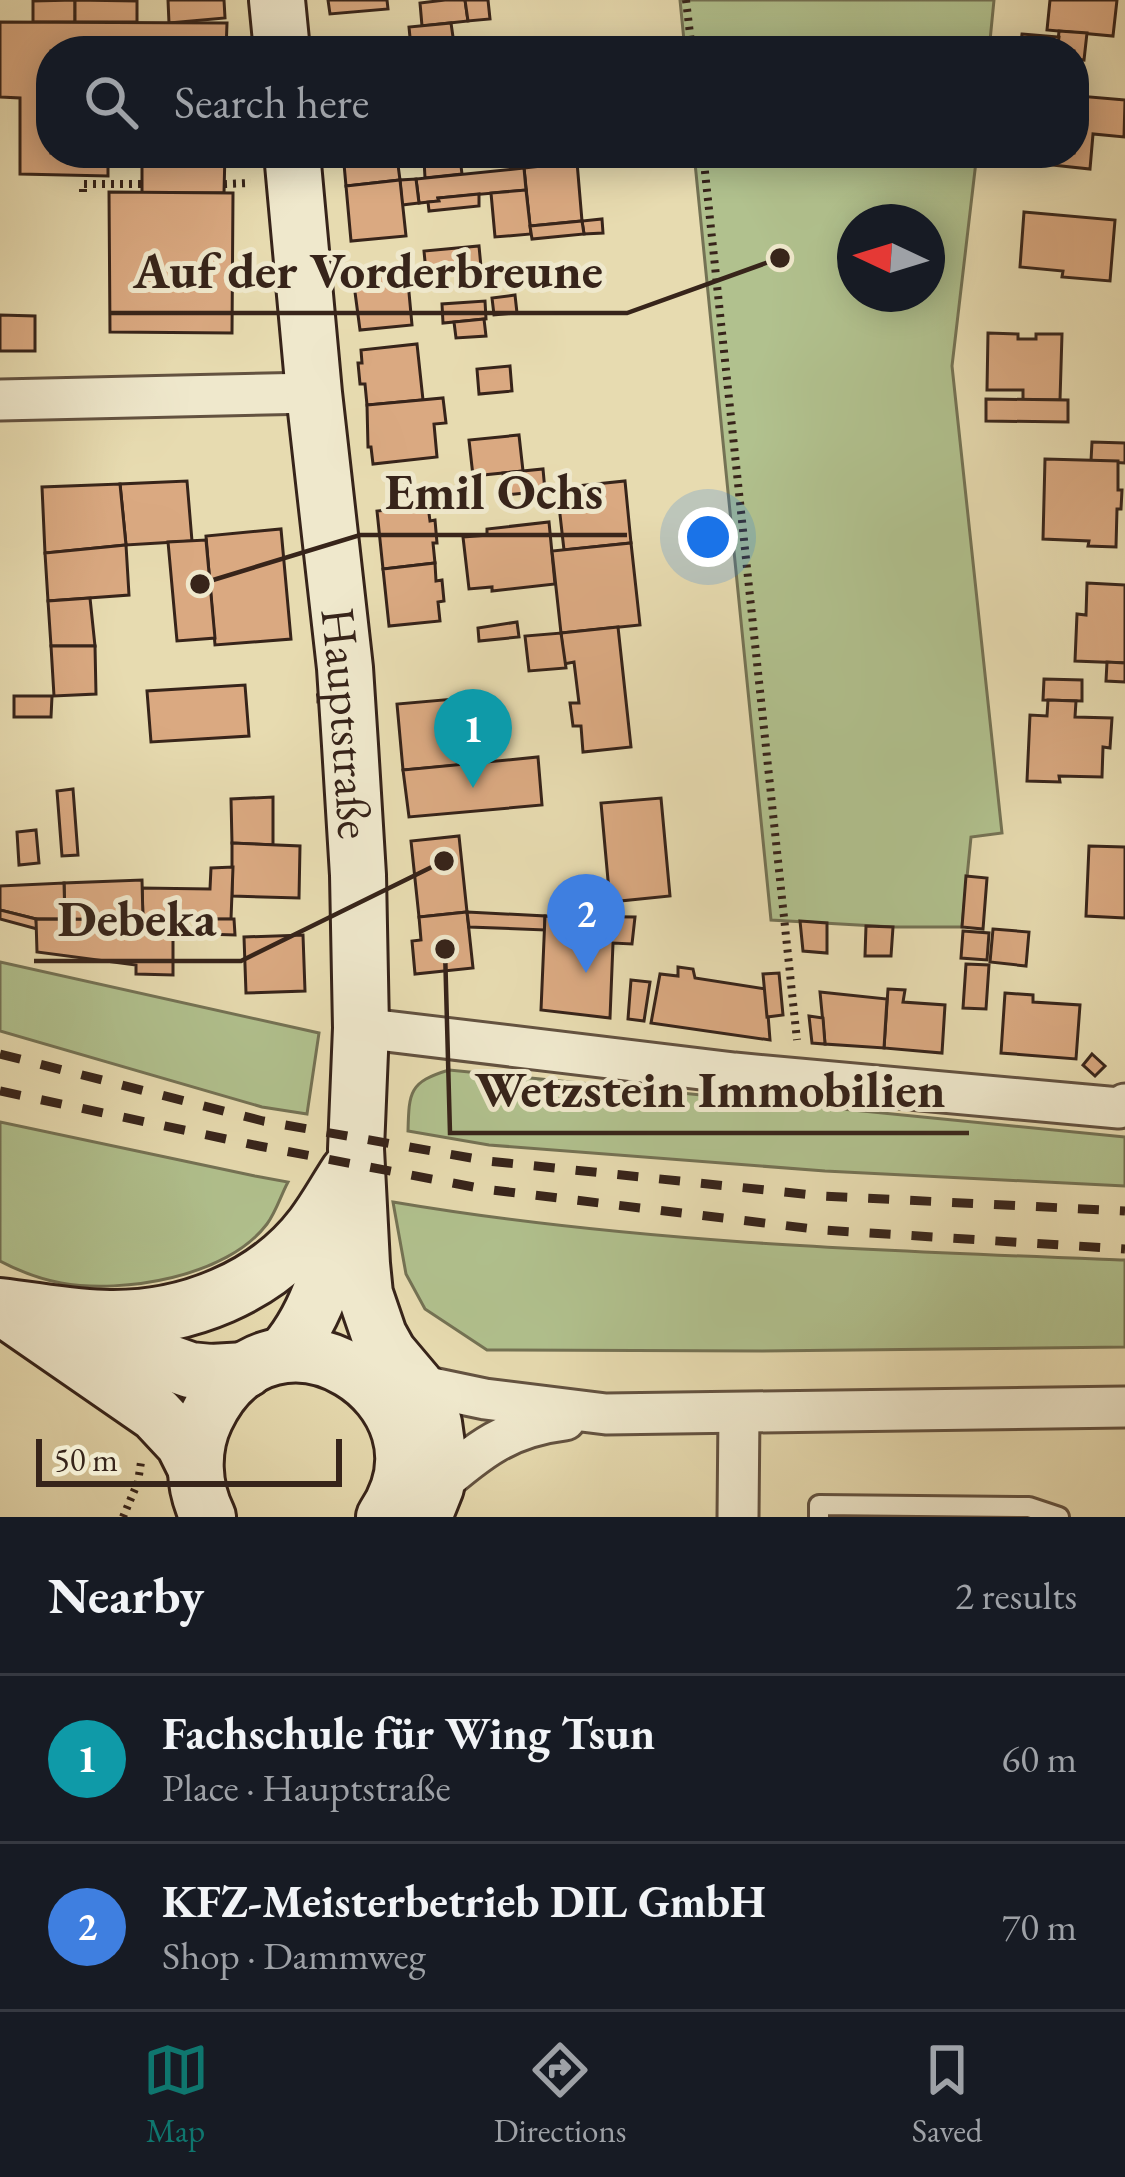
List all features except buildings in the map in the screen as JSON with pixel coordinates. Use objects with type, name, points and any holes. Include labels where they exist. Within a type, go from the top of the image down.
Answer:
[{"type":"main road","points":[[277,0],[281,36]]},
{"type":"main road","name":"Hauptstraße","points":[[202,1492],[197,1444],[203,1422],[229,1384],[266,1361],[309,1319],[337,1234],[352,1160],[361,1028],[358,875],[345,668],[293,168]]},
{"type":"main road","points":[[0,1306],[139,1318],[215,1299],[276,1265],[312,1228],[352,1160]]},
{"type":"main road","name":"Hauptstraße","points":[[352,1160],[365,1294],[389,1353],[427,1403],[439,1444],[430,1502]]},
{"type":"main road","points":[[0,1306],[190,1370],[211,1372],[315,1357],[352,1370],[374,1389],[399,1429],[403,1475],[385,1517]]},
{"type":"main road","points":[[0,1306],[155,1414],[184,1443],[202,1492]]},
{"type":"street","points":[[0,400],[314,393]]},
{"type":"street","points":[[361,1028],[802,1079],[1122,1106]]},
{"type":"street","points":[[352,1370],[484,1400],[606,1414],[1125,1407]]},
{"type":"street","points":[[738,1517],[739,1413]]},
{"type":"street","points":[[430,1502],[491,1443],[531,1424],[606,1414]]},
{"type":"lane","points":[[819,1517],[819,1505],[842,1505],[1029,1507],[1059,1517]]},
{"type":"path","points":[[686,0],[690,36]]},
{"type":"path","points":[[705,168],[802,1079]]},
{"type":"path","points":[[83,192],[82,184],[142,184]]},
{"type":"path","points":[[123,1517],[138,1482],[144,1442]]},
{"type":"green space","points":[[680,0],[994,0],[990,36],[684,36]]},
{"type":"green space","points":[[696,168],[975,168],[952,366],[1002,833],[971,837],[962,927],[771,920]]},
{"type":"green space","points":[[0,962],[319,1033],[307,1114],[262,1107],[0,1031]]},
{"type":"green space","points":[[449,1070],[1125,1137],[1125,1186],[825,1171],[489,1145],[408,1131],[414,1090]]},
{"type":"green space","points":[[0,1122],[288,1182],[270,1219],[249,1242],[201,1269],[114,1286],[61,1283],[0,1261]]},
{"type":"green space","points":[[393,1202],[667,1236],[1125,1260],[1125,1347],[487,1350],[425,1309],[406,1274]]},
{"type":"railway","points":[[0,1054],[263,1121],[488,1161],[823,1196],[1125,1211]]},
{"type":"railway","points":[[0,1091],[484,1189],[822,1230],[1125,1249]]},
{"type":"place","name":"Auf der Vorderbreune","points":[[780,258]]},
{"type":"place","name":"Emil Ochs","points":[[200,584]]},
{"type":"place","name":"Fachschule für Wing Tsun","points":[[473,788]]},
{"type":"place","name":"Debeka","points":[[444,861]]},
{"type":"place","name":"Wetzstein Immobilien","points":[[445,949]]},
{"type":"place","name":"KFZ-Meisterbetrieb DIL GmbH","points":[[586,973]]}]
